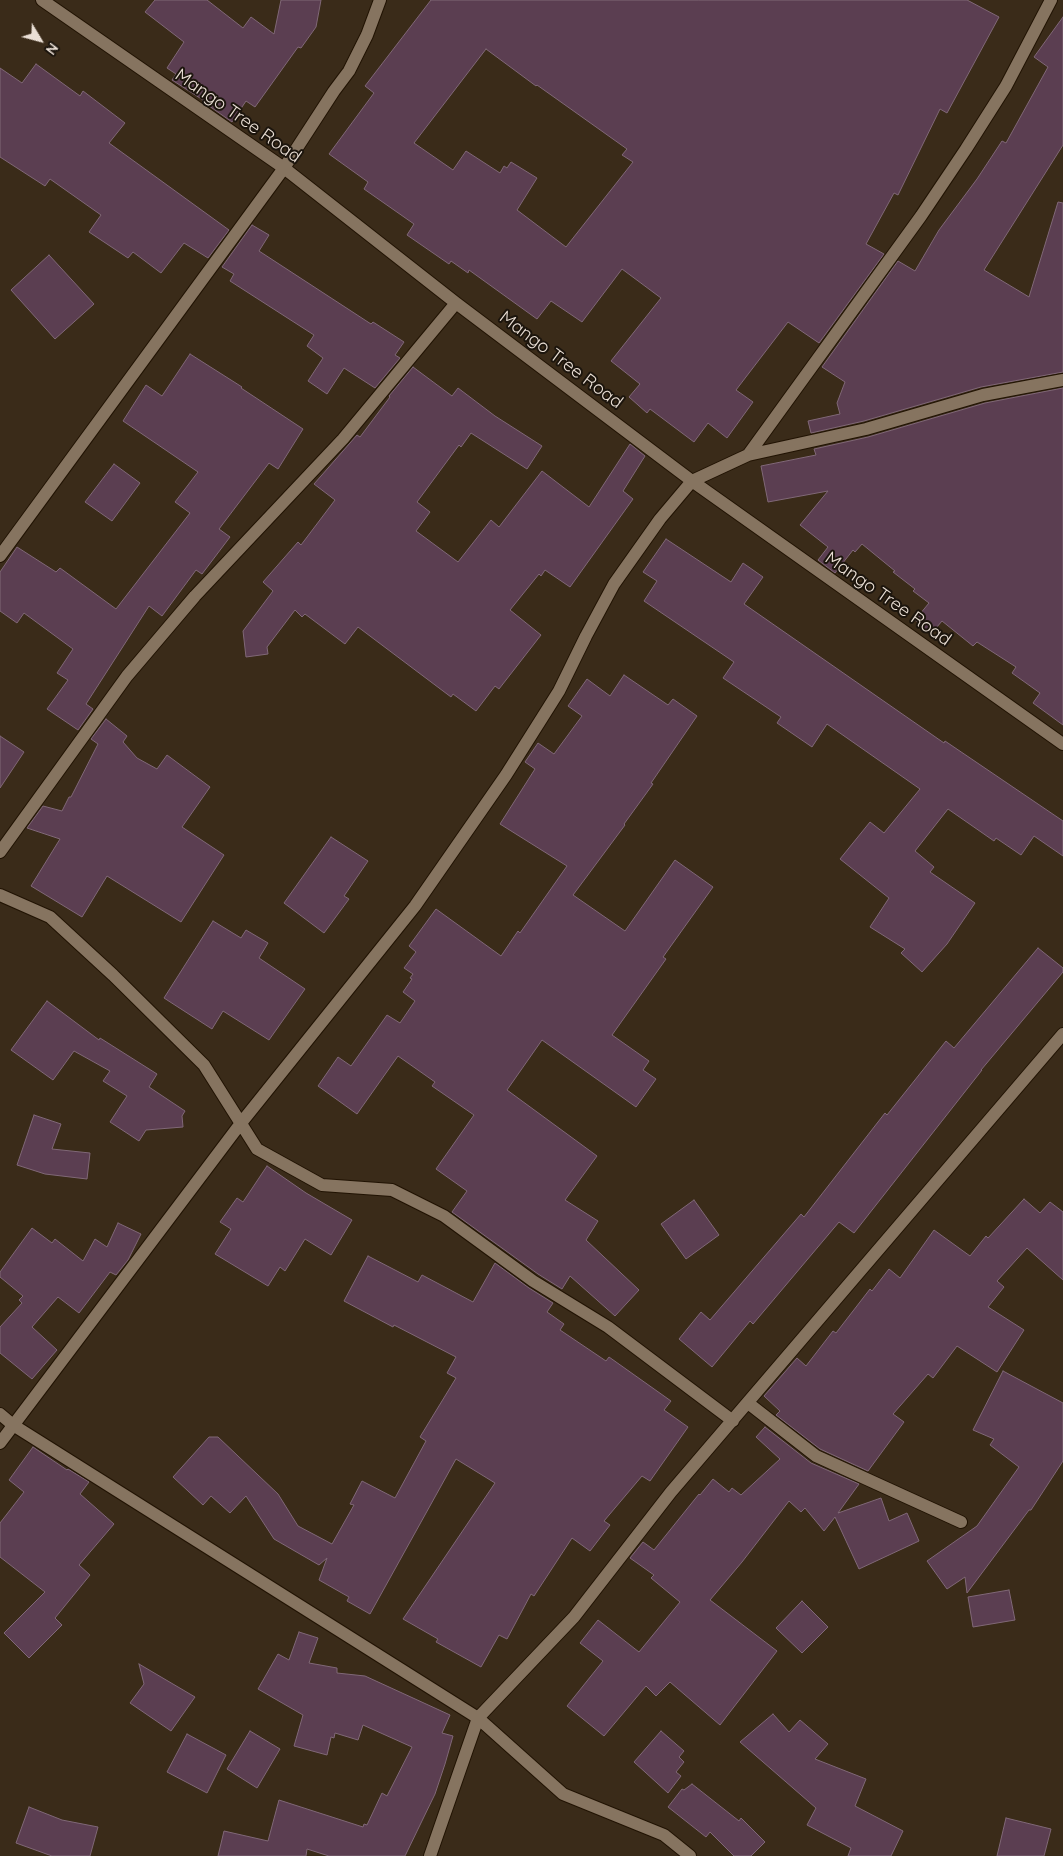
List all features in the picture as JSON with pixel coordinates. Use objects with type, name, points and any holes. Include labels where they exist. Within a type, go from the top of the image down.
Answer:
[{"type":"street","name":"Mango Tree Road","points":[[42,0],[284,168],[456,303],[692,481],[1063,744]]},
{"type":"street","points":[[0,556],[284,168],[349,71],[367,35],[380,0]]},
{"type":"street","points":[[748,455],[921,216],[966,149],[1006,86],[1051,0]]},
{"type":"street","points":[[0,852],[126,676],[195,596],[343,439],[456,303]]},
{"type":"street","points":[[0,1443],[241,1123],[421,898],[506,775],[559,691],[614,584],[660,519],[692,481],[748,455],[866,429],[983,395],[1063,380]]},
{"type":"street","points":[[0,895],[50,918],[113,976],[204,1066],[257,1149],[322,1185],[392,1190],[444,1216],[533,1281],[608,1327],[733,1421]]},
{"type":"street","points":[[430,1856],[478,1718],[574,1617],[670,1492],[733,1421],[1063,1034]]},
{"type":"street","points":[[748,1403],[816,1456],[961,1522]]},
{"type":"street","points":[[0,1414],[478,1718],[563,1794],[664,1836],[690,1856]]},
{"type":"building","points":[[155,0],[207,0],[243,28],[251,17],[274,34],[281,0],[321,0],[316,27],[301,48],[298,47],[255,107],[246,101],[232,122],[172,80],[176,74],[167,68],[184,42],[145,12]]},
{"type":"building","points":[[431,0],[967,0],[999,17],[947,113],[940,109],[898,195],[894,193],[866,244],[884,254],[819,343],[788,322],[736,390],[753,402],[727,438],[708,423],[694,442],[650,409],[647,413],[629,397],[640,384],[611,361],[661,298],[622,269],[582,322],[551,301],[537,319],[469,270],[468,273],[451,261],[449,264],[407,235],[414,224],[364,189],[368,182],[329,154],[374,93],[365,86]],"holes":[[[486,49],[627,149],[622,155],[633,162],[566,247],[517,210],[537,178],[511,162],[507,168],[504,166],[500,173],[466,151],[453,170],[414,143]]]},
{"type":"building","points":[[1063,17],[1063,145],[984,270],[1029,297],[1058,202],[1063,203],[1063,372],[981,387],[864,421],[811,433],[808,421],[840,414],[837,403],[845,382],[822,367],[898,261],[915,271],[939,230],[977,179],[1002,141],[1006,143],[1048,67],[1034,57]]},
{"type":"building","points":[[36,64],[80,96],[83,91],[125,123],[109,143],[229,230],[208,258],[184,243],[161,273],[133,252],[128,258],[89,232],[101,215],[50,179],[45,186],[0,157],[0,68],[22,83]]},
{"type":"building","points":[[252,225],[269,235],[259,251],[371,324],[373,322],[404,342],[395,355],[400,358],[375,388],[344,368],[327,394],[308,381],[323,358],[307,346],[314,335],[230,281],[234,274],[222,267]]},
{"type":"building","points":[[49,255],[94,304],[55,339],[11,290]]},
{"type":"building","points":[[190,354],[303,429],[278,469],[269,463],[219,529],[230,537],[202,574],[196,570],[162,616],[149,606],[86,704],[93,709],[78,730],[47,709],[68,680],[57,673],[73,649],[24,613],[17,623],[0,611],[0,572],[17,547],[56,572],[60,568],[116,609],[190,513],[175,502],[198,472],[123,421],[146,385],[162,396]]},
{"type":"building","points":[[413,367],[452,396],[458,388],[495,416],[542,446],[527,469],[471,433],[461,447],[459,445],[417,502],[430,512],[416,531],[458,562],[491,520],[499,527],[542,471],[589,507],[630,444],[645,456],[623,491],[633,499],[570,587],[545,570],[541,576],[539,574],[510,610],[541,635],[499,689],[495,686],[476,711],[453,694],[451,697],[358,627],[345,644],[305,614],[302,617],[295,610],[267,647],[268,654],[246,657],[243,631],[273,591],[263,582],[298,542],[301,545],[335,500],[314,484],[357,435],[360,437],[389,396]]},
{"type":"building","points":[[1063,388],[1063,725],[1033,703],[1040,693],[1012,673],[1016,667],[977,642],[973,646],[942,621],[931,634],[915,620],[929,603],[913,591],[915,589],[862,544],[855,552],[853,550],[835,573],[818,560],[828,547],[800,525],[828,491],[768,502],[761,466],[816,455],[814,449],[868,437],[985,403]]},
{"type":"building","points":[[114,464],[140,483],[112,521],[85,502]]},
{"type":"building","points":[[666,539],[731,582],[743,563],[763,577],[744,604],[944,743],[945,741],[1063,821],[1063,856],[1034,836],[1021,855],[996,838],[994,841],[948,809],[915,851],[934,867],[930,872],[975,903],[947,944],[922,972],[901,953],[905,949],[870,927],[889,898],[840,859],[870,822],[884,833],[920,789],[827,724],[812,747],[777,723],[781,717],[723,678],[734,662],[644,601],[657,581],[643,572]]},
{"type":"building","points":[[624,675],[668,705],[673,699],[697,716],[625,825],[573,895],[625,931],[675,860],[713,887],[663,957],[666,959],[612,1035],[649,1061],[643,1070],[656,1079],[636,1107],[542,1040],[507,1090],[597,1156],[565,1200],[598,1221],[586,1240],[639,1290],[615,1316],[570,1276],[562,1289],[452,1212],[467,1191],[436,1169],[474,1115],[432,1086],[435,1082],[398,1056],[357,1114],[318,1086],[338,1057],[351,1066],[387,1015],[400,1023],[415,1001],[403,992],[412,979],[410,978],[413,974],[404,968],[416,952],[409,946],[436,909],[501,956],[518,931],[520,933],[567,866],[500,824],[535,769],[525,762],[538,743],[554,754],[582,716],[568,706],[587,679],[610,696]]},
{"type":"building","points":[[106,719],[127,736],[123,742],[137,758],[157,769],[167,755],[210,787],[182,827],[224,855],[181,922],[107,876],[82,917],[31,886],[60,839],[27,828],[43,806],[62,811],[98,744],[91,739]]},
{"type":"building","points":[[0,736],[24,752],[0,788]]},
{"type":"building","points":[[331,837],[368,861],[344,896],[349,899],[324,933],[284,903]]},
{"type":"building","points":[[213,921],[241,938],[246,930],[268,943],[259,958],[305,989],[269,1040],[223,1011],[212,1029],[164,998]]},
{"type":"building","points":[[1038,948],[1063,968],[1063,972],[981,1070],[854,1233],[839,1222],[753,1324],[750,1321],[712,1367],[679,1339],[701,1312],[710,1320],[801,1214],[804,1217],[885,1113],[887,1115],[946,1041],[954,1048]]},
{"type":"building","points":[[47,1001],[99,1040],[100,1038],[157,1074],[149,1087],[185,1111],[182,1116],[183,1127],[146,1130],[139,1141],[110,1122],[127,1096],[103,1081],[110,1071],[74,1051],[53,1080],[11,1050]]},
{"type":"building","points":[[34,1115],[61,1124],[52,1149],[90,1153],[87,1179],[45,1174],[17,1165]]},
{"type":"building","points":[[267,1166],[306,1193],[352,1220],[331,1255],[305,1239],[285,1271],[280,1267],[268,1286],[215,1254],[231,1229],[220,1222],[237,1198],[243,1202]]},
{"type":"building","points":[[1024,1199],[1040,1213],[1050,1202],[1063,1212],[1063,1280],[1027,1248],[997,1281],[1004,1287],[988,1307],[1024,1330],[997,1372],[957,1346],[933,1378],[928,1374],[893,1414],[904,1422],[868,1471],[820,1449],[776,1415],[780,1411],[764,1396],[797,1358],[806,1366],[833,1331],[836,1333],[870,1289],[872,1291],[889,1269],[900,1278],[934,1230],[970,1256],[986,1236],[988,1238]]},
{"type":"building","points":[[694,1200],[719,1235],[686,1259],[661,1224]]},
{"type":"building","points":[[118,1223],[141,1234],[128,1260],[116,1275],[110,1272],[79,1313],[58,1297],[32,1327],[57,1350],[32,1379],[0,1353],[0,1327],[22,1303],[19,1300],[23,1296],[0,1277],[0,1272],[32,1228],[52,1243],[55,1239],[83,1261],[95,1239],[107,1247]]},
{"type":"building","points":[[368,1256],[418,1282],[422,1275],[473,1302],[495,1263],[553,1303],[547,1312],[564,1324],[560,1330],[606,1361],[609,1357],[671,1401],[664,1410],[688,1427],[650,1481],[642,1476],[604,1521],[610,1525],[590,1551],[572,1538],[534,1596],[531,1594],[507,1639],[499,1635],[481,1667],[436,1642],[438,1639],[403,1619],[495,1483],[456,1459],[370,1614],[347,1601],[349,1597],[319,1580],[327,1558],[319,1565],[274,1539],[246,1496],[230,1513],[211,1496],[203,1505],[173,1477],[209,1437],[218,1437],[278,1494],[298,1526],[332,1544],[354,1505],[350,1504],[362,1481],[395,1498],[426,1441],[420,1437],[456,1378],[447,1373],[456,1357],[344,1301]]},
{"type":"building","points":[[1003,1371],[1063,1403],[1063,1461],[1031,1510],[1029,1510],[967,1593],[965,1577],[947,1589],[927,1561],[977,1526],[1019,1467],[990,1445],[994,1439],[973,1430]]},
{"type":"building","points":[[765,1427],[811,1463],[859,1484],[838,1513],[881,1498],[889,1521],[907,1513],[919,1541],[859,1569],[835,1517],[824,1531],[805,1508],[801,1512],[789,1501],[710,1600],[777,1651],[720,1725],[670,1682],[656,1696],[646,1686],[604,1736],[567,1706],[603,1661],[580,1643],[598,1620],[639,1652],[680,1602],[651,1578],[654,1575],[630,1558],[643,1542],[654,1550],[713,1479],[729,1492],[732,1488],[741,1495],[780,1459],[756,1437]]},
{"type":"building","points":[[33,1447],[89,1482],[80,1494],[114,1524],[79,1565],[90,1575],[55,1618],[62,1625],[29,1658],[4,1633],[45,1592],[0,1557],[0,1523],[24,1492],[9,1480]]},
{"type":"building","points":[[1009,1590],[1015,1620],[973,1627],[968,1597]]},
{"type":"building","points":[[802,1601],[828,1627],[802,1653],[776,1628]]},
{"type":"building","points":[[299,1632],[318,1638],[309,1663],[337,1668],[337,1673],[365,1676],[450,1715],[442,1733],[453,1736],[445,1764],[435,1794],[405,1856],[329,1856],[307,1849],[306,1856],[218,1856],[224,1831],[268,1841],[279,1800],[363,1827],[364,1824],[367,1825],[382,1793],[387,1796],[412,1747],[363,1725],[358,1740],[335,1733],[334,1738],[331,1737],[327,1755],[294,1746],[303,1715],[258,1689],[278,1654],[289,1660]]},
{"type":"building","points":[[139,1664],[195,1697],[171,1731],[130,1703],[144,1684]]},
{"type":"building","points":[[773,1714],[789,1732],[800,1720],[828,1744],[815,1759],[866,1779],[855,1806],[903,1831],[891,1856],[848,1856],[851,1848],[807,1825],[816,1808],[740,1742]]},
{"type":"building","points":[[250,1731],[280,1749],[257,1788],[227,1769]]},
{"type":"building","points":[[661,1731],[684,1751],[679,1757],[684,1762],[676,1772],[681,1776],[668,1793],[634,1762]]},
{"type":"building","points":[[187,1734],[226,1755],[207,1793],[167,1772]]},
{"type":"building","points":[[692,1784],[739,1821],[741,1818],[765,1842],[751,1856],[734,1856],[710,1832],[706,1837],[668,1807],[682,1789],[684,1790]]},
{"type":"building","points":[[29,1807],[62,1820],[98,1827],[90,1856],[52,1856],[16,1843]]},
{"type":"building","points":[[1006,1818],[1051,1829],[1044,1856],[997,1856]]}]
